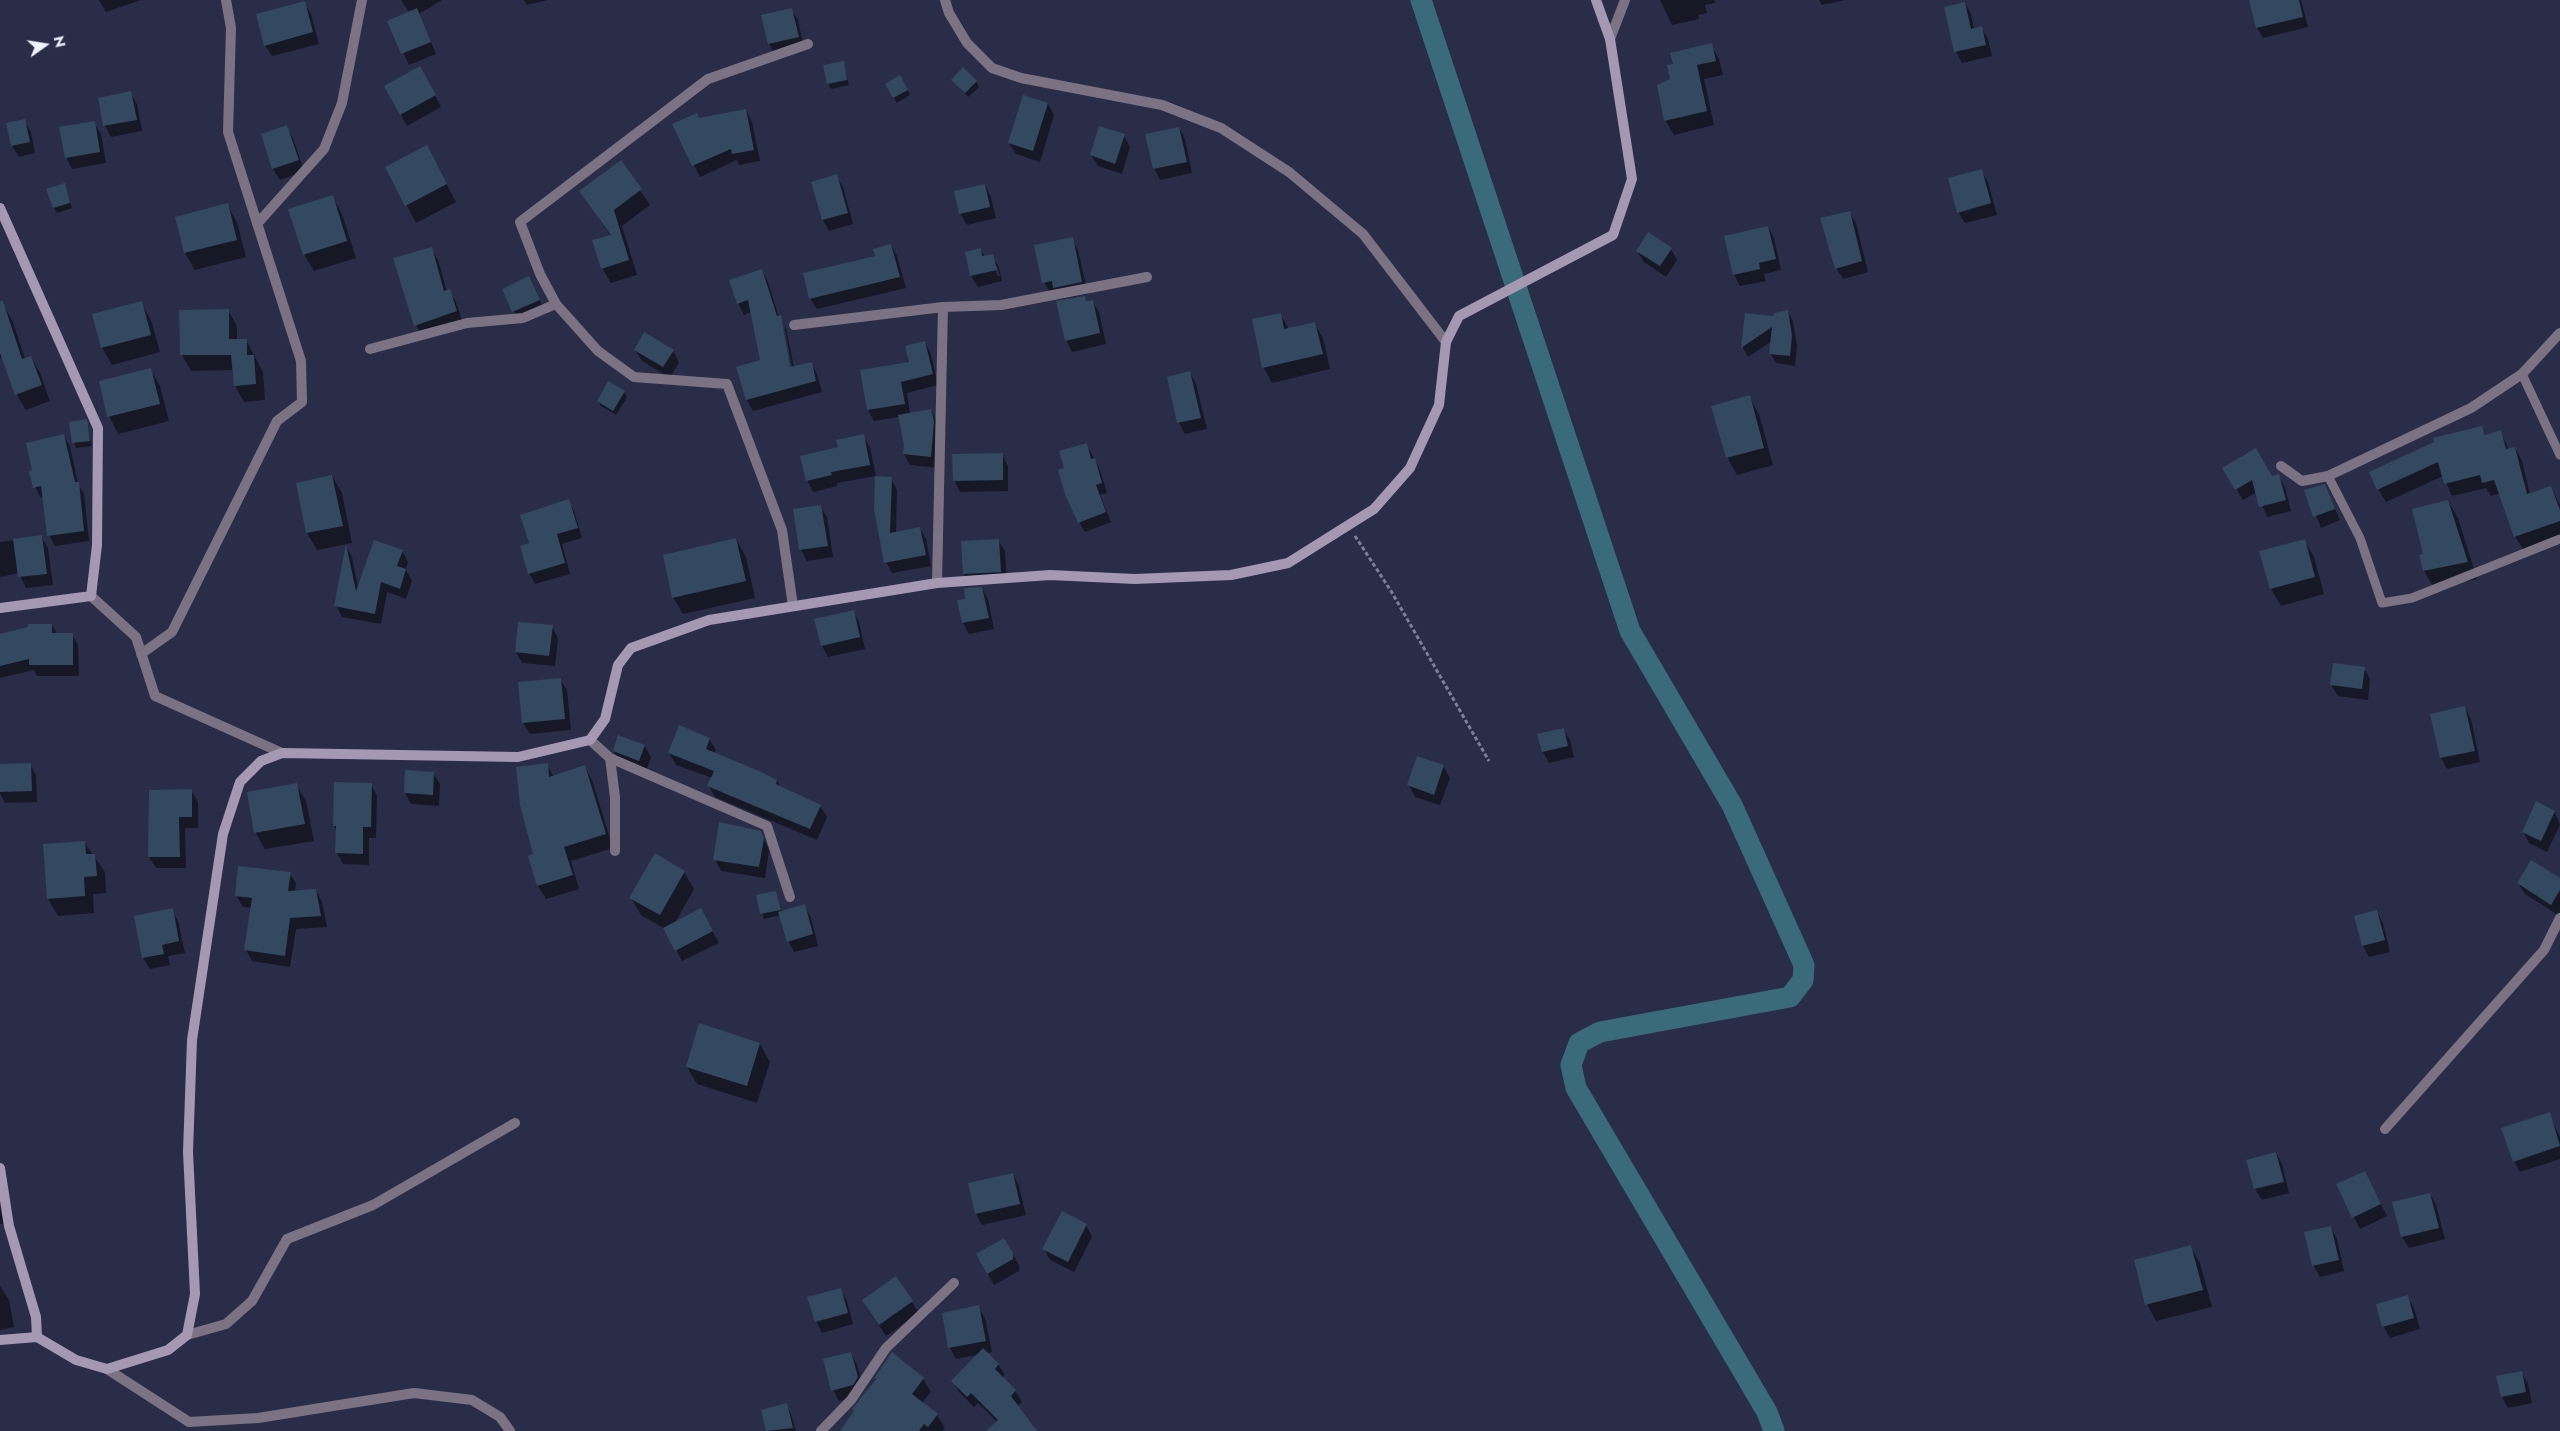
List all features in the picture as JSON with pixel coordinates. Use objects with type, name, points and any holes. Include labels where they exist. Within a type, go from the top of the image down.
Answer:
[{"type":"street","points":[[141,654],[172,632],[277,421],[302,402],[301,361],[228,132],[231,28],[226,0]]},
{"type":"street","points":[[257,224],[324,149],[342,103],[362,0]]},
{"type":"street","points":[[945,0],[949,13],[967,43],[992,68],[1021,78],[1162,105],[1221,128],[1289,172],[1363,234],[1446,342]]},
{"type":"street","points":[[187,1336],[195,1294],[188,1152],[192,1040],[223,834],[240,782],[260,761],[282,753],[518,757],[590,740],[605,719],[618,665],[631,648],[709,620],[937,583],[1050,575],[1135,579],[1231,575],[1288,563],[1350,527],[1374,509],[1410,468],[1439,405],[1446,342],[1458,316],[1535,278],[1614,235],[1632,179],[1610,39],[1596,0]]},
{"type":"street","points":[[1610,39],[1624,0]]},
{"type":"street","points":[[793,606],[782,530],[727,384],[634,377],[598,350],[556,304],[540,274],[520,222],[708,79],[808,44]]},
{"type":"street","points":[[0,208],[98,428],[98,545],[91,596]]},
{"type":"street","points":[[794,325],[943,307],[1001,305],[1147,277]]},
{"type":"street","points":[[370,349],[467,323],[523,318],[556,304]]},
{"type":"street","points":[[937,583],[943,307]]},
{"type":"street","points":[[2281,466],[2302,481],[2328,476],[2471,408],[2522,374],[2560,333]]},
{"type":"street","points":[[0,608],[91,596]]},
{"type":"street","points":[[91,596],[136,638],[155,696],[282,753]]},
{"type":"street","points":[[590,740],[610,758],[767,826],[790,897]]},
{"type":"street","points":[[610,758],[616,796],[616,851]]},
{"type":"street","points":[[2385,1129],[2544,950],[2560,918]]},
{"type":"street","points":[[107,1369],[168,1350],[187,1336],[226,1324],[252,1301],[287,1238],[373,1205],[515,1123]]},
{"type":"street","points":[[0,1168],[9,1226],[36,1317],[38,1337]]},
{"type":"street","points":[[821,1431],[851,1400],[886,1348],[954,1283]]},
{"type":"street","points":[[0,1340],[38,1337],[76,1360],[107,1369],[189,1422],[258,1418],[414,1393],[472,1400],[500,1417],[510,1431]]},
{"type":"lane","points":[[2522,374],[2560,455]]},
{"type":"lane","points":[[2328,476],[2360,538],[2382,603],[2412,598],[2560,539]]},
{"type":"path","points":[[1350,527],[1391,591],[1489,760]]},
{"type":"building","points":[[2249,0],[2299,0],[2303,17],[2256,28]]},
{"type":"building","points":[[305,1],[313,32],[264,46],[256,14]]},
{"type":"building","points":[[1965,2],[1971,29],[1982,26],[1986,45],[1954,52],[1944,7]]},
{"type":"building","points":[[417,8],[431,42],[401,54],[387,21]]},
{"type":"building","points":[[792,8],[799,37],[768,44],[761,15]]},
{"type":"building","points":[[1712,43],[1716,61],[1697,65],[1707,111],[1664,121],[1657,85],[1670,79],[1667,65],[1673,64],[1670,53]]},
{"type":"building","points":[[844,61],[847,80],[827,84],[823,65]]},
{"type":"building","points":[[420,66],[436,95],[400,115],[384,86]]},
{"type":"building","points":[[963,67],[977,81],[965,93],[951,80]]},
{"type":"building","points":[[900,75],[908,90],[893,98],[885,84]]},
{"type":"building","points":[[131,91],[137,120],[103,126],[98,98]]},
{"type":"building","points":[[1023,95],[1048,103],[1033,151],[1008,143]]},
{"type":"building","points":[[746,109],[754,150],[732,154],[731,149],[692,166],[672,124],[697,113],[699,118]]},
{"type":"building","points":[[25,119],[30,142],[11,146],[6,123]]},
{"type":"building","points":[[95,121],[100,152],[65,158],[59,127]]},
{"type":"building","points":[[287,125],[299,160],[272,169],[261,134]]},
{"type":"building","points":[[1099,126],[1125,134],[1115,164],[1090,155]]},
{"type":"building","points":[[1179,127],[1187,162],[1153,169],[1145,134]]},
{"type":"building","points":[[427,145],[447,184],[405,206],[385,167]]},
{"type":"building","points":[[621,160],[642,189],[614,210],[629,260],[601,269],[592,240],[611,235],[579,191]]},
{"type":"building","points":[[1982,169],[1991,203],[1957,213],[1948,178]]},
{"type":"building","points":[[837,174],[848,213],[822,220],[811,182]]},
{"type":"building","points":[[65,183],[70,203],[53,208],[46,189]]},
{"type":"building","points":[[985,184],[990,207],[959,214],[954,191]]},
{"type":"building","points":[[333,195],[347,241],[303,255],[288,209]]},
{"type":"building","points":[[228,203],[237,240],[184,253],[175,217]]},
{"type":"building","points":[[1850,211],[1862,261],[1835,269],[1820,218]]},
{"type":"building","points":[[1768,226],[1776,259],[1759,263],[1760,269],[1733,275],[1724,236]]},
{"type":"building","points":[[1648,232],[1672,248],[1660,266],[1636,251]]},
{"type":"building","points":[[1073,237],[1082,282],[1053,288],[1052,281],[1042,283],[1034,245]]},
{"type":"building","points":[[891,244],[900,277],[809,299],[803,273],[875,256],[873,249]]},
{"type":"building","points":[[432,247],[444,291],[450,289],[457,311],[414,326],[393,258]]},
{"type":"building","points":[[981,248],[982,256],[993,254],[997,270],[970,276],[965,252]]},
{"type":"building","points":[[762,269],[777,316],[781,315],[790,367],[812,362],[816,381],[746,400],[736,367],[760,360],[748,300],[737,304],[729,280]]},
{"type":"building","points":[[529,276],[540,300],[512,312],[502,289]]},
{"type":"building","points":[[1085,296],[1086,301],[1093,300],[1100,333],[1065,341],[1056,301]]},
{"type":"building","points":[[0,301],[3,301],[22,359],[31,356],[42,385],[15,395],[0,353]]},
{"type":"building","points":[[142,301],[151,335],[101,348],[92,314]]},
{"type":"building","points":[[229,309],[229,339],[247,339],[247,355],[254,355],[256,384],[234,386],[231,355],[180,355],[179,310]]},
{"type":"building","points":[[1788,310],[1792,336],[1790,356],[1769,354],[1772,327],[1741,348],[1745,313],[1773,316],[1774,313]]},
{"type":"building","points":[[1281,313],[1284,329],[1315,322],[1323,354],[1262,368],[1252,319]]},
{"type":"building","points":[[644,332],[674,350],[663,367],[634,350]]},
{"type":"building","points":[[925,341],[933,374],[901,382],[905,404],[867,410],[860,370],[909,362],[905,346]]},
{"type":"building","points":[[151,368],[160,404],[107,417],[99,381]]},
{"type":"building","points":[[1190,371],[1201,418],[1177,423],[1167,377]]},
{"type":"building","points":[[608,381],[625,391],[613,411],[597,401]]},
{"type":"building","points":[[1750,395],[1764,448],[1726,458],[1711,406]]},
{"type":"building","points":[[931,409],[934,421],[931,457],[903,454],[904,445],[898,415]]},
{"type":"building","points":[[87,419],[90,441],[72,443],[69,422]]},
{"type":"building","points":[[2482,426],[2485,435],[2501,430],[2506,449],[2515,447],[2527,494],[2551,486],[2560,510],[2560,521],[2514,537],[2494,480],[2482,483],[2480,475],[2444,484],[2438,462],[2377,490],[2369,472],[2434,442],[2433,438]]},
{"type":"building","points":[[64,434],[75,482],[79,482],[84,531],[47,536],[41,486],[33,488],[29,471],[32,470],[26,443]]},
{"type":"building","points":[[864,434],[870,465],[831,472],[832,475],[806,481],[800,456],[838,447],[836,440]]},
{"type":"building","points":[[1087,443],[1091,459],[1095,458],[1102,483],[1096,485],[1106,512],[1078,523],[1065,494],[1058,470],[1064,468],[1059,451]]},
{"type":"building","points":[[2256,448],[2272,476],[2279,474],[2286,500],[2259,507],[2252,480],[2235,490],[2222,468]]},
{"type":"building","points":[[1003,453],[1003,480],[953,481],[952,454]]},
{"type":"building","points":[[332,475],[343,526],[306,533],[296,483]]},
{"type":"building","points":[[875,476],[892,477],[890,533],[920,527],[926,555],[884,563],[874,509]]},
{"type":"building","points":[[2325,484],[2335,509],[2313,517],[2304,490]]},
{"type":"building","points":[[569,499],[578,528],[557,534],[565,563],[528,574],[520,546],[529,543],[520,515]]},
{"type":"building","points":[[2448,500],[2468,562],[2423,571],[2419,555],[2423,554],[2412,509]]},
{"type":"building","points":[[821,505],[828,546],[799,550],[793,509]]},
{"type":"building","points":[[42,535],[47,574],[18,577],[13,539]]},
{"type":"building","points":[[736,538],[746,581],[672,598],[663,555]]},
{"type":"building","points":[[999,539],[1001,572],[963,574],[961,541]]},
{"type":"building","points":[[2305,539],[2315,577],[2270,589],[2259,551]]},
{"type":"building","points":[[374,540],[403,550],[397,566],[406,569],[400,589],[381,582],[375,614],[334,606],[346,544],[356,591]]},
{"type":"building","points":[[982,587],[989,618],[962,623],[957,600],[965,599],[964,588]]},
{"type":"building","points":[[854,610],[860,637],[821,646],[814,619]]},
{"type":"building","points":[[518,622],[553,625],[549,656],[515,652]]},
{"type":"building","points":[[28,624],[52,624],[52,633],[73,633],[73,665],[29,665],[29,659],[0,666],[0,634],[28,627]]},
{"type":"building","points":[[2333,663],[2365,667],[2362,689],[2330,685]]},
{"type":"building","points":[[561,678],[565,719],[522,723],[518,682]]},
{"type":"building","points":[[2465,706],[2475,751],[2440,758],[2430,714]]},
{"type":"building","points":[[679,725],[710,738],[706,749],[759,771],[777,780],[776,784],[821,805],[810,829],[707,786],[714,771],[668,753]]},
{"type":"building","points":[[1564,728],[1568,746],[1542,752],[1537,734]]},
{"type":"building","points":[[618,735],[645,745],[639,761],[613,751]]},
{"type":"building","points":[[1417,756],[1444,765],[1434,795],[1407,785]]},
{"type":"building","points":[[31,763],[32,791],[0,792],[0,764]]},
{"type":"building","points":[[548,763],[549,777],[585,765],[606,834],[564,847],[573,875],[537,886],[528,856],[533,854],[520,805],[516,767]]},
{"type":"building","points":[[405,770],[434,772],[433,795],[404,793]]},
{"type":"building","points":[[334,782],[372,783],[371,827],[363,827],[363,854],[335,853],[336,826],[333,826]]},
{"type":"building","points":[[297,783],[305,824],[254,833],[247,792]]},
{"type":"building","points":[[192,789],[192,817],[179,817],[180,857],[148,857],[149,790]]},
{"type":"building","points":[[2536,801],[2555,811],[2541,841],[2522,832]]},
{"type":"building","points":[[719,822],[761,831],[764,838],[759,867],[713,860]]},
{"type":"building","points":[[85,841],[86,854],[95,854],[97,876],[84,877],[85,896],[47,899],[43,844]]},
{"type":"building","points":[[655,853],[685,871],[660,915],[629,898]]},
{"type":"building","points":[[2531,860],[2560,878],[2560,890],[2551,905],[2517,883]]},
{"type":"building","points":[[238,866],[291,872],[288,891],[316,889],[321,916],[290,918],[285,956],[244,950],[252,898],[235,896]]},
{"type":"building","points":[[776,891],[781,910],[760,914],[756,895]]},
{"type":"building","points":[[805,904],[813,934],[787,942],[778,912]]},
{"type":"building","points":[[173,908],[179,941],[162,945],[164,954],[142,958],[134,916]]},
{"type":"building","points":[[701,908],[713,931],[675,951],[663,928]]},
{"type":"building","points":[[2377,910],[2385,940],[2362,946],[2354,916]]},
{"type":"building","points":[[699,1023],[760,1043],[747,1086],[686,1067]]},
{"type":"building","points":[[2550,1112],[2560,1146],[2513,1162],[2501,1128]]},
{"type":"building","points":[[2276,1152],[2284,1182],[2254,1189],[2246,1160]]},
{"type":"building","points":[[2365,1171],[2381,1204],[2352,1218],[2336,1184]]},
{"type":"building","points":[[1013,1173],[1020,1204],[975,1214],[968,1183]]},
{"type":"building","points":[[2430,1193],[2439,1228],[2401,1237],[2392,1202]]},
{"type":"building","points":[[1062,1211],[1087,1224],[1068,1262],[1042,1249]]},
{"type":"building","points":[[2331,1226],[2339,1260],[2312,1266],[2304,1232]]},
{"type":"building","points":[[1004,1238],[1013,1253],[1013,1259],[987,1274],[976,1254]]},
{"type":"building","points":[[2191,1245],[2203,1290],[2145,1305],[2134,1260]]},
{"type":"building","points":[[896,1276],[913,1301],[879,1325],[862,1300]]},
{"type":"building","points":[[841,1288],[848,1313],[815,1322],[807,1297]]},
{"type":"building","points":[[2408,1295],[2414,1318],[2382,1327],[2376,1304]]},
{"type":"building","points":[[979,1305],[986,1341],[948,1348],[942,1313]]},
{"type":"building","points":[[983,1348],[999,1364],[995,1369],[1016,1390],[1011,1396],[1037,1431],[986,1431],[998,1420],[971,1393],[967,1397],[951,1381]]},
{"type":"building","points":[[851,1352],[858,1377],[853,1385],[831,1391],[823,1359]]},
{"type":"building","points":[[892,1352],[924,1378],[912,1394],[938,1414],[928,1427],[924,1424],[919,1431],[840,1431],[854,1411],[852,1409],[877,1378],[873,1380]]},
{"type":"building","points":[[2522,1371],[2526,1392],[2501,1397],[2496,1376]]},
{"type":"building","points":[[787,1403],[793,1428],[766,1431],[761,1410]]},
{"type":"waterway","points":[[1421,0],[1630,631],[1732,805],[1804,965],[1803,980],[1790,997],[1600,1032],[1579,1043],[1571,1065],[1576,1088],[1767,1412],[1774,1431]]}]
